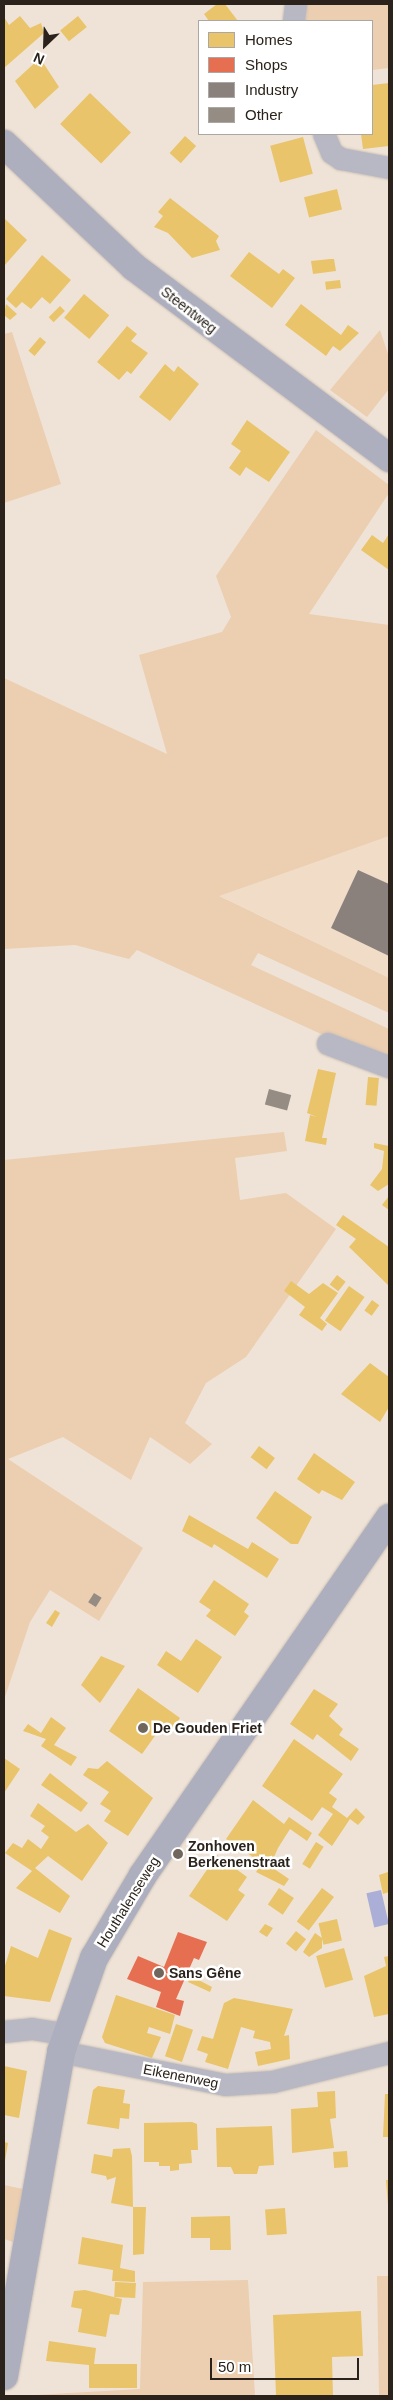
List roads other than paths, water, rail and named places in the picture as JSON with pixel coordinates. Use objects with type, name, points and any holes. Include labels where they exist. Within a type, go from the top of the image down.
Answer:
[{"type":"street","points":[[294,20],[296,4]]},
{"type":"street","points":[[324,135],[332,153],[341,159],[389,168]]},
{"type":"street","name":"Steentweg","points":[[4,144],[134,267],[389,458]]},
{"type":"street","points":[[328,1044],[389,1067]]},
{"type":"street","name":"Houthalenseweg","points":[[4,2376],[63,2043],[111,1924],[389,1518]]},
{"type":"street","name":"Eikenenweg","points":[[4,2032],[32,2029],[63,2043],[226,2085],[274,2082],[389,2053]]},
{"type":"water","points":[[381,1890],[389,1924],[374,1927],[366,1893]]},
{"type":"place","name":"De Gouden Friet","points":[[143,1728]]},
{"type":"place","name":"Zonhoven Berkenenstraat","points":[[178,1854]]},
{"type":"place","name":"Sans Gêne","points":[[159,1973]]}]
